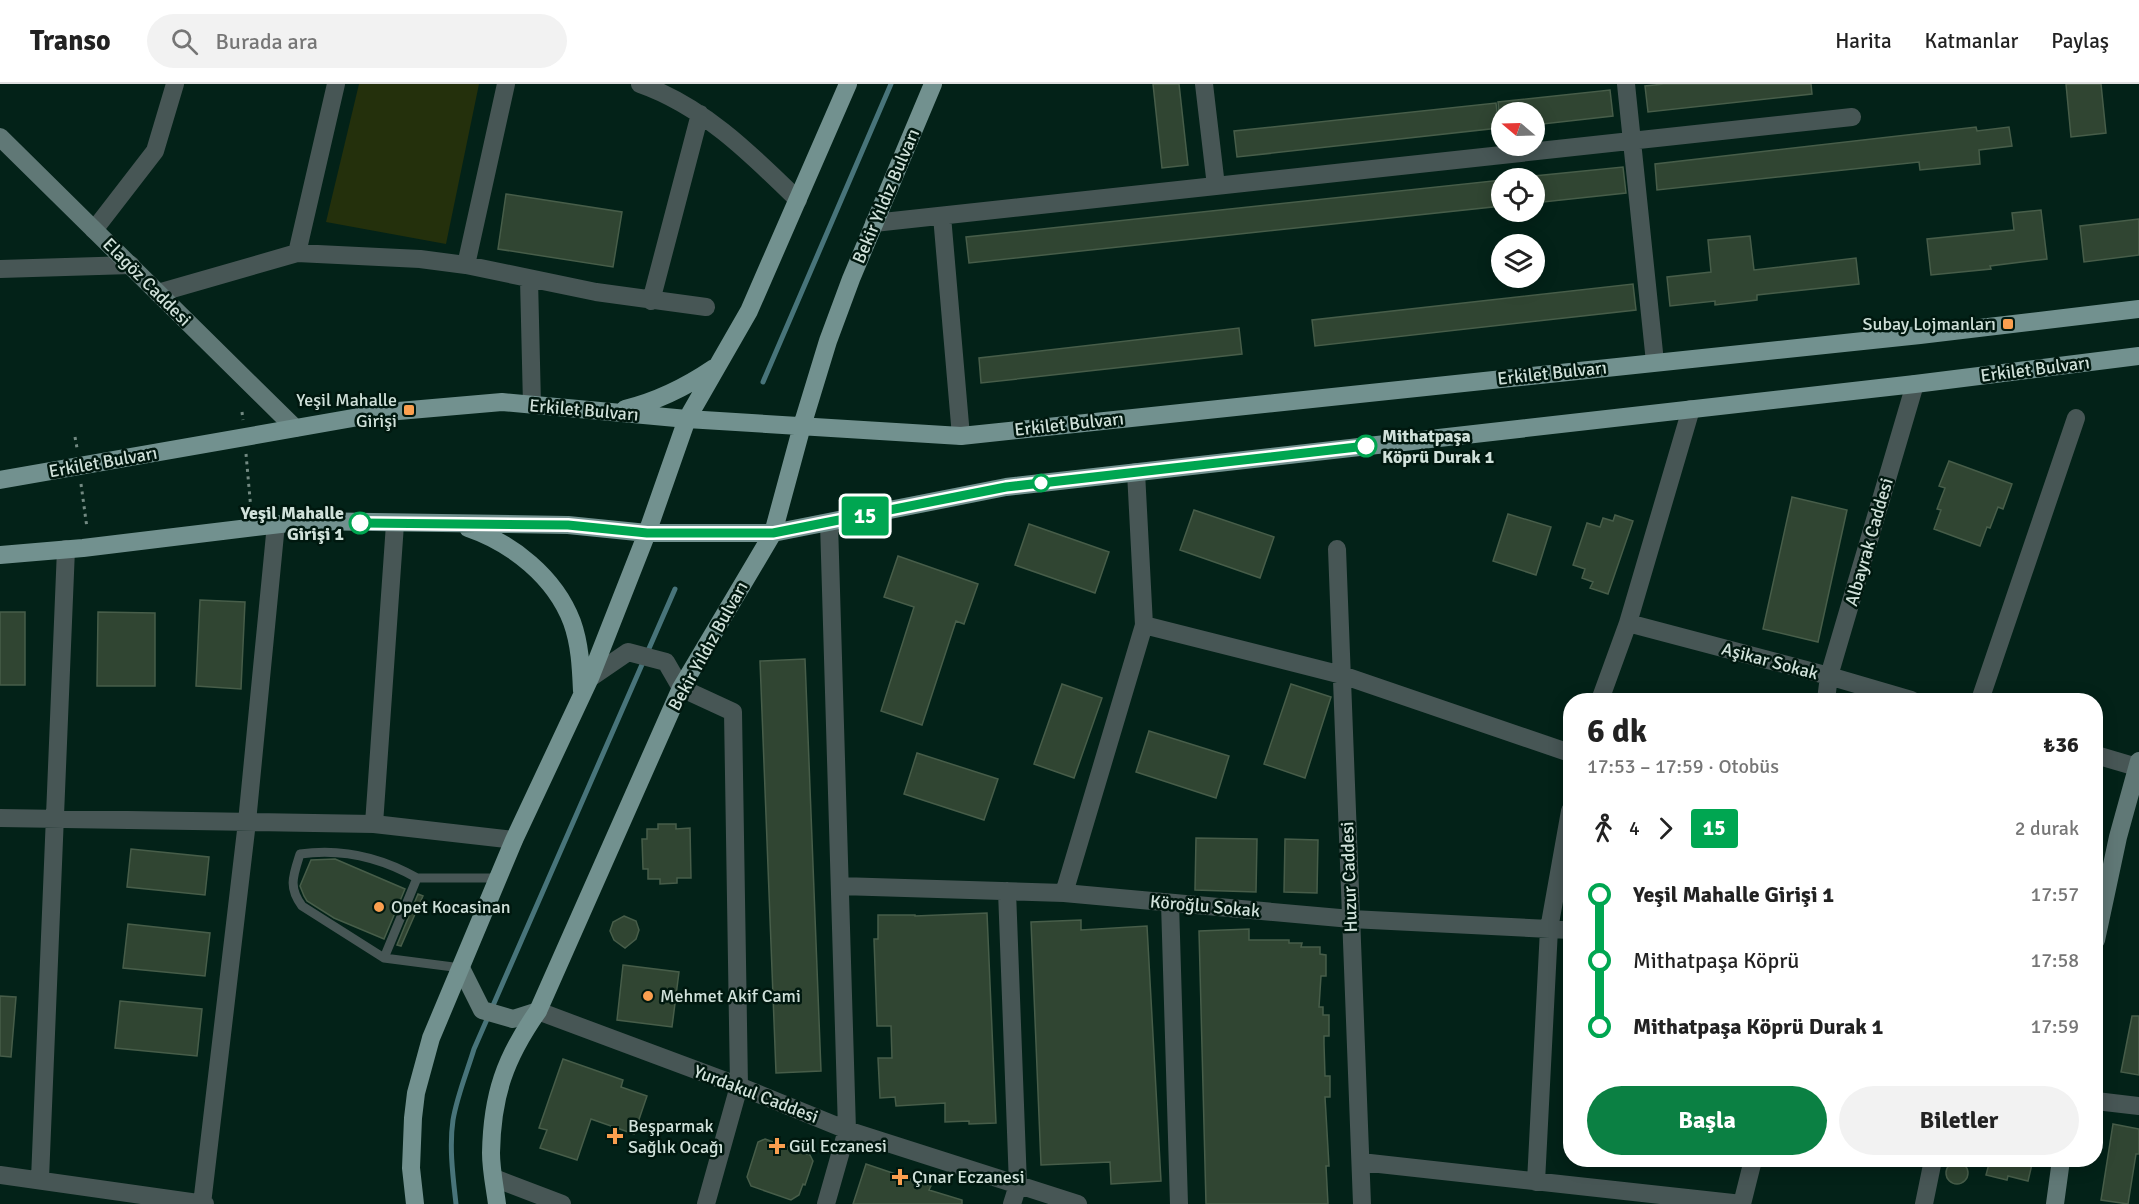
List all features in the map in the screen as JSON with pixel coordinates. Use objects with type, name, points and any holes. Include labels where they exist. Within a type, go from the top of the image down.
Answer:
[{"type":"main road","points":[[415,1204],[411,1143],[416,1093],[431,1038],[514,840],[591,678],[647,533],[687,419],[749,311],[848,84]]},
{"type":"main road","name":"Bekir Yıldız Bulvarı","points":[[497,1204],[491,1155],[497,1094],[503,1070],[517,1040],[538,1011],[681,688],[773,533],[828,341],[874,223],[933,84]]},
{"type":"main road","name":"Erkilet Bulvarı","points":[[0,480],[387,412],[502,402],[687,419],[961,436],[1920,335],[2139,309]]},
{"type":"main road","name":"Erkilet Bulvarı","points":[[0,555],[90,547],[306,521],[568,525],[647,533],[773,533],[1006,487],[1915,384],[2139,356]]},
{"type":"main road","points":[[612,412],[688,386],[718,365]]},
{"type":"main road","points":[[457,524],[496,540],[514,551],[553,587],[566,609],[576,636],[582,695]]},
{"type":"street","points":[[94,230],[155,151],[175,84]]},
{"type":"street","points":[[297,253],[336,84]]},
{"type":"street","points":[[466,265],[506,84]]},
{"type":"street","points":[[640,84],[675,98],[700,114],[744,149],[798,200]]},
{"type":"street","points":[[1204,84],[1216,186]]},
{"type":"street","points":[[1626,84],[1655,362]]},
{"type":"street","points":[[651,301],[700,114]]},
{"type":"street","points":[[874,223],[1852,117]]},
{"type":"street","name":"Elagöz Caddesi","points":[[0,136],[295,428]]},
{"type":"street","points":[[942,216],[961,436]]},
{"type":"street","points":[[158,293],[297,253],[410,258],[466,265],[596,292],[706,307]]},
{"type":"street","points":[[0,269],[130,266]]},
{"type":"street","points":[[529,279],[532,405]]},
{"type":"street","name":"Albayrak Caddesi","points":[[1827,693],[1829,676],[1915,384]]},
{"type":"street","points":[[1603,693],[1628,623],[1691,409]]},
{"type":"street","points":[[1982,693],[2076,418]]},
{"type":"street","points":[[1064,893],[1144,625],[1136,472]]},
{"type":"street","points":[[825,1204],[848,1130],[829,523]]},
{"type":"street","points":[[0,1175],[203,1204],[247,822],[276,524]]},
{"type":"street","points":[[374,824],[395,524]]},
{"type":"street","points":[[40,1179],[66,549]]},
{"type":"street","name":"Huzur Caddesi","points":[[1337,549],[1362,1204]]},
{"type":"street","name":"Aşikar Sokak","points":[[1628,623],[1887,693]]},
{"type":"street","points":[[1144,625],[1342,675],[1563,751]]},
{"type":"street","points":[[591,678],[628,652],[666,662],[681,688],[734,712],[739,1086],[706,1204]]},
{"type":"street","points":[[2103,756],[2138,764],[2103,896]]},
{"type":"street","points":[[0,819],[374,824],[514,840]]},
{"type":"street","points":[[1536,1182],[1549,929],[1563,850]]},
{"type":"street","name":"Köroğlu Sokak","points":[[840,886],[1064,893],[1351,919],[1563,930]]},
{"type":"street","points":[[1007,891],[1018,1185],[1012,1204]]},
{"type":"street","points":[[1170,903],[1179,1204]]},
{"type":"street","points":[[461,968],[482,1010],[513,1019],[538,1011]]},
{"type":"street","name":"Yurdakul Caddesi","points":[[538,1011],[739,1086],[848,1130],[1078,1204]]},
{"type":"street","points":[[2103,1102],[2139,1106]]},
{"type":"street","points":[[1361,1162],[1742,1204],[1751,1167]]},
{"type":"street","points":[[1924,1204],[1932,1167]]},
{"type":"street","points":[[2055,1204],[2060,1167]]},
{"type":"street","points":[[494,1178],[562,1204]]},
{"type":"lane","points":[[461,968],[384,958],[302,906],[292,887],[300,854],[323,851],[371,858],[395,865],[417,878],[498,878]]},
{"type":"lane","points":[[384,958],[417,878]]},
{"type":"path","points":[[242,412],[253,527]]},
{"type":"path","points":[[75,437],[90,547]]},
{"type":"green space","points":[[359,84],[479,84],[446,244],[326,222]]},
{"type":"building","points":[[1153,84],[1179,84],[1188,165],[1162,168]]},
{"type":"building","points":[[1811,84],[1812,94],[1648,112],[1645,86]]},
{"type":"building","points":[[2066,84],[2101,84],[2106,133],[2071,137]]},
{"type":"building","points":[[1610,90],[1613,116],[1545,124],[1545,102],[1498,102]]},
{"type":"building","points":[[1491,104],[1491,129],[1237,157],[1234,131]]},
{"type":"building","points":[[1976,127],[1977,131],[2009,127],[2012,146],[1979,150],[1980,164],[1920,170],[1919,162],[1657,190],[1655,164]]},
{"type":"building","points":[[1623,167],[1626,193],[1545,202],[1545,175]]},
{"type":"building","points":[[1491,181],[1491,207],[969,263],[966,237]]},
{"type":"building","points":[[506,194],[622,212],[613,267],[498,249]]},
{"type":"building","points":[[2041,210],[2047,259],[1990,266],[1991,269],[1931,275],[1927,239],[2014,230],[2012,213]]},
{"type":"building","points":[[2139,219],[2139,255],[2084,262],[2080,226]]},
{"type":"building","points":[[1750,236],[1754,270],[1856,258],[1859,284],[1757,295],[1757,300],[1715,305],[1715,301],[1670,306],[1667,277],[1711,272],[1708,240]]},
{"type":"building","points":[[1633,284],[1636,310],[1315,346],[1312,320]]},
{"type":"building","points":[[1239,328],[1242,354],[981,383],[979,358]]},
{"type":"building","points":[[1949,461],[2012,484],[2003,509],[1998,507],[1980,546],[1934,529],[1941,510],[1937,509],[1945,488],[1939,486]]},
{"type":"building","points":[[1792,497],[1847,510],[1818,642],[1763,629]]},
{"type":"building","points":[[1194,510],[1274,537],[1260,578],[1180,550]]},
{"type":"building","points":[[1508,514],[1551,527],[1536,575],[1493,561]]},
{"type":"building","points":[[1615,515],[1633,521],[1608,594],[1590,588],[1593,582],[1582,578],[1585,569],[1573,565],[1587,523],[1600,527],[1603,518],[1613,521]]},
{"type":"building","points":[[1029,524],[1109,552],[1095,593],[1015,565]]},
{"type":"building","points":[[898,556],[978,584],[964,624],[956,621],[922,725],[881,711],[914,607],[884,597]]},
{"type":"building","points":[[200,600],[245,602],[241,689],[196,686]]},
{"type":"building","points":[[0,612],[25,612],[25,685],[0,685]]},
{"type":"building","points":[[98,612],[155,613],[155,686],[97,686]]},
{"type":"building","points":[[805,659],[821,1071],[776,1073],[760,661]]},
{"type":"building","points":[[1062,684],[1102,698],[1074,778],[1034,764]]},
{"type":"building","points":[[1291,684],[1331,697],[1305,778],[1264,764]]},
{"type":"building","points":[[1149,731],[1229,756],[1216,798],[1136,772]]},
{"type":"building","points":[[917,753],[998,779],[984,820],[904,794]]},
{"type":"building","points":[[658,824],[676,824],[676,829],[690,828],[691,878],[677,878],[677,883],[660,884],[660,879],[648,879],[648,869],[643,869],[642,839],[647,839],[647,829],[658,829]]},
{"type":"building","points":[[1196,838],[1257,839],[1256,892],[1195,890]]},
{"type":"building","points":[[1285,839],[1318,840],[1317,893],[1284,892]]},
{"type":"building","points":[[131,849],[209,857],[205,895],[127,887]]},
{"type":"building","points":[[335,859],[405,889],[384,939],[334,918],[307,901],[300,886],[311,860]]},
{"type":"building","points":[[418,894],[423,896],[401,946],[397,945]]},
{"type":"building","points":[[987,913],[996,1123],[945,1122],[945,1103],[896,1106],[895,1097],[880,1098],[878,1058],[892,1058],[891,1026],[877,1026],[874,939],[878,939],[878,915]]},
{"type":"building","points":[[624,916],[636,921],[639,930],[636,939],[625,948],[614,940],[610,931],[613,922]]},
{"type":"building","points":[[1081,920],[1081,930],[1147,926],[1161,1181],[1111,1184],[1110,1162],[1041,1165],[1031,922]]},
{"type":"building","points":[[128,924],[210,933],[205,976],[123,968]]},
{"type":"building","points":[[1249,929],[1249,940],[1289,940],[1289,943],[1302,943],[1301,947],[1320,947],[1320,954],[1326,955],[1326,976],[1321,976],[1319,1007],[1323,1007],[1323,1015],[1329,1015],[1329,1036],[1324,1036],[1325,1076],[1330,1076],[1330,1097],[1325,1097],[1329,1166],[1326,1166],[1328,1204],[1206,1204],[1199,931]]},
{"type":"building","name":"Mehmet Akif Cami","points":[[623,965],[679,972],[672,1027],[617,1020]]},
{"type":"building","points":[[0,996],[16,997],[11,1057],[0,1056]]},
{"type":"building","points":[[120,1001],[202,1009],[197,1056],[115,1048]]},
{"type":"building","points":[[2132,1016],[2139,1016],[2139,1075],[2121,1072]]},
{"type":"building","points":[[563,1059],[623,1080],[621,1087],[647,1096],[634,1134],[591,1119],[577,1160],[540,1148],[547,1130],[539,1128]]},
{"type":"building","points":[[2113,1124],[2139,1129],[2139,1154],[2136,1154],[2128,1204],[2101,1200]]},
{"type":"building","points":[[765,1139],[810,1155],[813,1161],[805,1185],[803,1184],[799,1195],[791,1200],[751,1186],[747,1177],[758,1142]]},
{"type":"building","points":[[866,1164],[931,1186],[929,1190],[962,1200],[962,1204],[853,1204]]},
{"type":"building","points":[[1948,1167],[1966,1167],[1965,1181],[1957,1184],[1949,1181],[1946,1173]]},
{"type":"building","points":[[1988,1167],[2031,1167],[2028,1181],[2008,1176],[2007,1180],[1986,1175]]},
{"type":"waterway","points":[[763,382],[891,84]]},
{"type":"waterway","points":[[456,1204],[451,1151],[453,1120],[474,1049],[675,589]]},
{"type":"bus line","name":"15","points":[[360,523],[568,525],[647,533],[773,533],[1006,487],[1366,446]]},
{"type":"place","name":"Subay Lojmanları","points":[[2008,324]]},
{"type":"place","name":"Yeşil Mahalle Girişi","points":[[409,410]]},
{"type":"place","name":"Mithatpaşa Köprü Durak 1","points":[[1366,446]]},
{"type":"place","name":"Yeşil Mahalle Girişi 1","points":[[360,523]]},
{"type":"place","name":"Opet Kocasinan","points":[[379,907]]},
{"type":"place","name":"Mehmet Akif Cami","points":[[648,996]]},
{"type":"place","name":"Beşparmak Sağlık Ocağı","points":[[615,1136]]},
{"type":"place","name":"Gül Eczanesi","points":[[777,1146]]},
{"type":"place","name":"Çınar Eczanesi","points":[[900,1177]]}]
